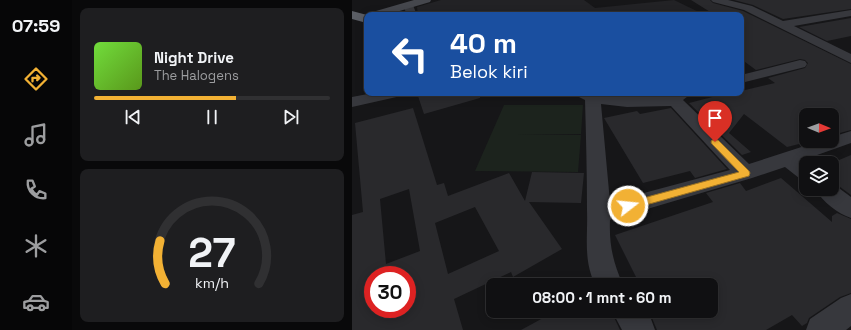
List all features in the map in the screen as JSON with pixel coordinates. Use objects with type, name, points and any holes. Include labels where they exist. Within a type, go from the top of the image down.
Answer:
[{"type":"main road","points":[[396,12],[410,10],[426,0]]},
{"type":"street","points":[[716,0],[744,6],[851,59]]},
{"type":"street","points":[[781,25],[851,13]]},
{"type":"street","points":[[744,77],[800,64]]},
{"type":"street","points":[[352,102],[381,96]]},
{"type":"street","points":[[605,278],[598,247],[597,231],[599,214],[587,96],[625,101],[669,96]]},
{"type":"street","points":[[679,96],[745,173]]},
{"type":"street","points":[[599,214],[745,173],[851,137]]},
{"type":"street","points":[[787,158],[799,168]]},
{"type":"street","points":[[835,196],[851,209]]},
{"type":"street","points":[[821,330],[851,308]]},
{"type":"street","points":[[632,318],[640,330]]},
{"type":"shaded area","points":[[441,0],[584,0],[595,8],[674,0],[699,12],[418,12],[417,7]]},
{"type":"shaded area","points":[[504,105],[583,105],[581,134],[518,134],[581,135],[578,172],[475,171]]},
{"type":"building","points":[[691,0],[710,0],[713,3],[743,11],[851,64],[851,130],[839,133],[839,108],[799,108],[799,144],[787,147],[744,114],[729,133],[751,152],[742,155],[689,103],[716,96],[744,96],[744,90],[775,83],[768,78],[805,68],[808,63],[805,60],[800,59],[756,70],[744,61],[744,12],[710,12]]},
{"type":"building","points":[[734,0],[851,0],[851,9],[783,19],[753,5]]},
{"type":"building","points":[[851,18],[851,36],[827,41],[799,27]]},
{"type":"building","points":[[418,96],[480,96],[480,98],[424,114]]},
{"type":"building","points":[[413,108],[437,185],[444,183],[448,196],[509,173],[525,201],[532,172],[584,173],[581,203],[529,202],[562,249],[513,277],[511,272],[498,278],[486,278],[486,284],[454,299],[463,330],[352,330],[352,215],[363,212],[355,123]],"holes":[[[409,189],[420,251],[386,264],[380,199]],[[475,207],[499,251],[448,274],[435,223]]]},
{"type":"building","points":[[671,108],[727,169],[695,178],[690,171],[643,183],[604,118],[637,111],[640,114]]},
{"type":"building","points":[[851,155],[851,195],[839,186],[839,160]]},
{"type":"building","points":[[781,178],[799,194],[799,196],[802,196],[832,222],[832,216],[837,213],[851,219],[851,293],[840,297],[809,318],[807,323],[802,326],[792,315],[766,330],[657,330],[652,318],[718,318],[718,278],[636,278],[615,235],[713,202],[706,193],[740,183],[746,191]]},
{"type":"building","points":[[543,318],[614,318],[620,330],[521,330]]},
{"type":"route","points":[[628,206],[745,173],[715,142]]}]
